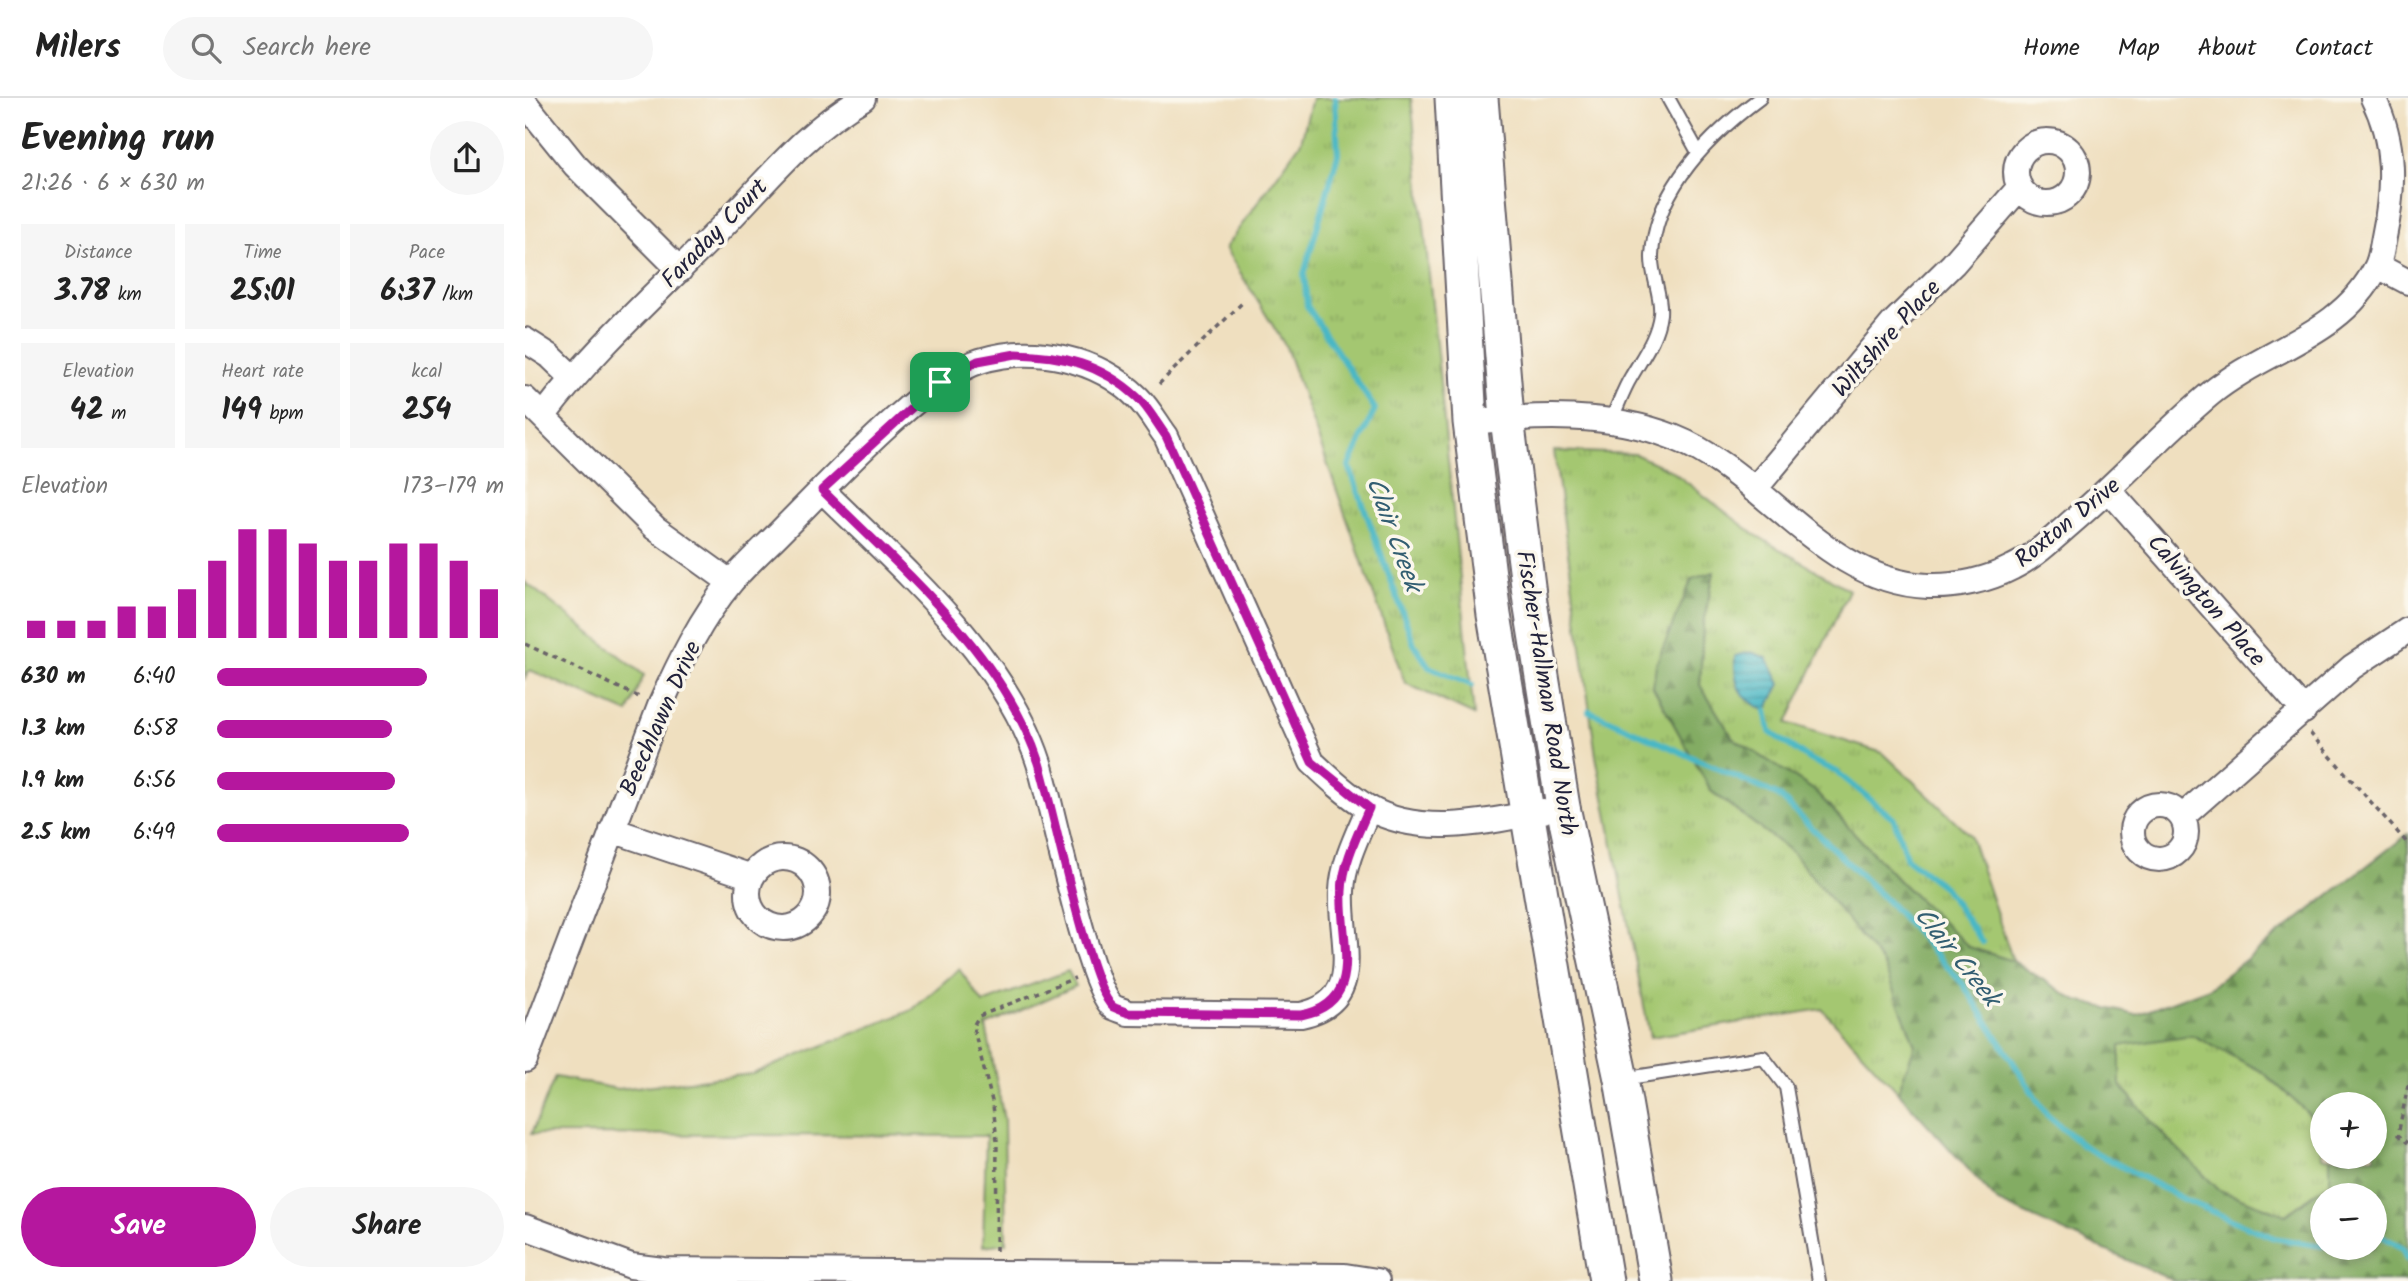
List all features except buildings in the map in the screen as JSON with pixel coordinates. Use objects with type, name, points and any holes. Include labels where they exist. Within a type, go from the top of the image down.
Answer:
[{"type":"main road","name":"Fischer-Hallman Road North","points":[[1452,98],[1470,422],[1494,615],[1606,1281]]},
{"type":"main road","name":"Fischer-Hallman Road North","points":[[1482,98],[1507,418],[1530,602],[1563,807],[1621,1079],[1656,1281]]},
{"type":"street","name":"Faraday Court","points":[[544,415],[572,377],[680,270],[801,142],[837,113],[863,98]]},
{"type":"street","name":"Roxton Drive","points":[[1470,422],[1507,418],[1611,420],[1676,438],[1718,462],[1835,553],[1878,578],[1929,586],[1975,581],[2015,567],[2109,489],[2211,393],[2260,361],[2315,334],[2347,310],[2378,266],[2392,199],[2393,166],[2382,117],[2372,98]]},
{"type":"street","points":[[525,103],[575,165],[680,270]]},
{"type":"street","name":"Wiltshire Place","points":[[1754,490],[1893,323],[1954,264],[2020,187]]},
{"type":"street","points":[[2378,266],[2408,282]]},
{"type":"street","points":[[525,340],[550,356],[572,377]]},
{"type":"street","name":"Beechlawn Drive","points":[[525,1060],[660,706],[684,655],[730,582],[822,490],[924,395],[940,382],[978,361],[1016,354],[1055,355],[1094,368],[1137,397],[1166,436],[1312,762],[1369,808],[1422,824],[1486,823],[1563,807]]},
{"type":"street","points":[[525,399],[655,528],[730,582]]},
{"type":"street","name":"Calvington Place","points":[[2109,489],[2304,711]]},
{"type":"street","points":[[822,490],[896,560],[955,626],[989,669],[1014,711],[1038,761],[1093,971],[1112,1006],[1128,1013],[1301,1015],[1316,1012],[1330,1003],[1342,987],[1346,966],[1342,889],[1350,855],[1369,808]]},
{"type":"street","points":[[2182,817],[2261,744],[2304,711],[2352,667],[2408,629]]},
{"type":"street","points":[[612,830],[752,877]]},
{"type":"street","points":[[525,1227],[631,1266],[703,1276],[1345,1276],[1377,1281]]},
{"type":"lane","points":[[1668,98],[1697,152]]},
{"type":"lane","points":[[1611,420],[1652,342],[1660,312],[1651,258],[1655,232],[1697,152],[1715,133],[1761,98]]},
{"type":"lane","points":[[1621,1079],[1763,1057],[1786,1087],[1819,1281]]},
{"type":"path","points":[[1159,384],[1243,302]]},
{"type":"path","points":[[525,644],[660,706]]},
{"type":"path","points":[[2304,711],[2309,731],[2408,844]]},
{"type":"path","points":[[993,1275],[997,1141],[993,1105],[973,1026],[979,1016],[1093,971]]},
{"type":"path","points":[[2408,1085],[2398,1135],[2408,1143]]},
{"type":"green space","points":[[1312,98],[1411,98],[1474,715],[1405,683],[1286,347],[1225,248],[1301,142]]},
{"type":"green space","points":[[1554,451],[1635,454],[1672,471],[1754,534],[1849,590],[1787,723],[1883,753],[1970,835],[2013,961],[1969,948],[1901,883],[1815,791],[1733,738],[1700,686],[1703,625],[1714,573],[1656,664],[1711,791],[1793,853],[1884,964],[1915,1045],[1898,1092],[1822,1009],[1650,1037],[1596,756]]},
{"type":"green space","points":[[1714,572],[1703,625],[1700,685],[1733,738],[1815,791],[1901,883],[1969,947],[2013,961],[2077,1001],[2136,1015],[2209,988],[2408,834],[2408,1281],[2174,1281],[1998,1202],[1898,1092],[1915,1045],[1883,964],[1793,853],[1711,791],[1653,687],[1656,664],[1692,579]],"holes":[[[2192,1035],[2263,1072],[2310,1115],[2310,1092],[2387,1092],[2387,1169],[2330,1169],[2329,1183],[2387,1183],[2387,1260],[2310,1260],[2310,1197],[2286,1215],[2219,1190],[2155,1126],[2120,1085],[2120,1046]]]},
{"type":"green space","points":[[525,582],[644,675],[628,713],[530,670],[525,678]]},
{"type":"green space","points":[[959,969],[983,1003],[1068,971],[1076,986],[986,1026],[1004,1120],[1006,1243],[983,1246],[986,1136],[531,1134],[555,1077],[618,1089],[752,1074],[912,1010]]},
{"type":"green space","points":[[2191,1034],[2263,1072],[2310,1115],[2310,1169],[2330,1169],[2330,1182],[2310,1183],[2310,1197],[2286,1215],[2219,1190],[2155,1126],[2120,1085],[2120,1045]]},
{"type":"water","points":[[1751,652],[1767,658],[1780,684],[1766,711],[1749,701],[1737,683],[1735,656]]},
{"type":"waterway","name":"Clair Creek","points":[[1335,98],[1338,154],[1304,274],[1307,306],[1375,409],[1349,466],[1414,644],[1429,667],[1472,685]]},
{"type":"waterway","name":"Clair Creek","points":[[1589,711],[1779,796],[1891,905],[1963,984],[2047,1115],[2083,1146],[2185,1200],[2274,1238],[2310,1244]]},
{"type":"waterway","points":[[1766,711],[1770,732],[1809,759],[1837,772],[1894,819],[1907,859],[1944,887],[1982,942]]},
{"type":"waterway","name":"Clair Creek","points":[[2387,1239],[2403,1248],[2408,1259]]},
{"type":"route","points":[[1016,354],[1055,355],[1094,368],[1137,397],[1166,436],[1312,762],[1340,788],[1369,808],[1350,855],[1342,889],[1346,966],[1342,987],[1330,1003],[1316,1012],[1301,1015],[1128,1013],[1112,1006],[1093,971],[1038,761],[1014,711],[989,669],[955,626],[896,560],[822,490],[940,382],[978,361],[1016,354]]}]
